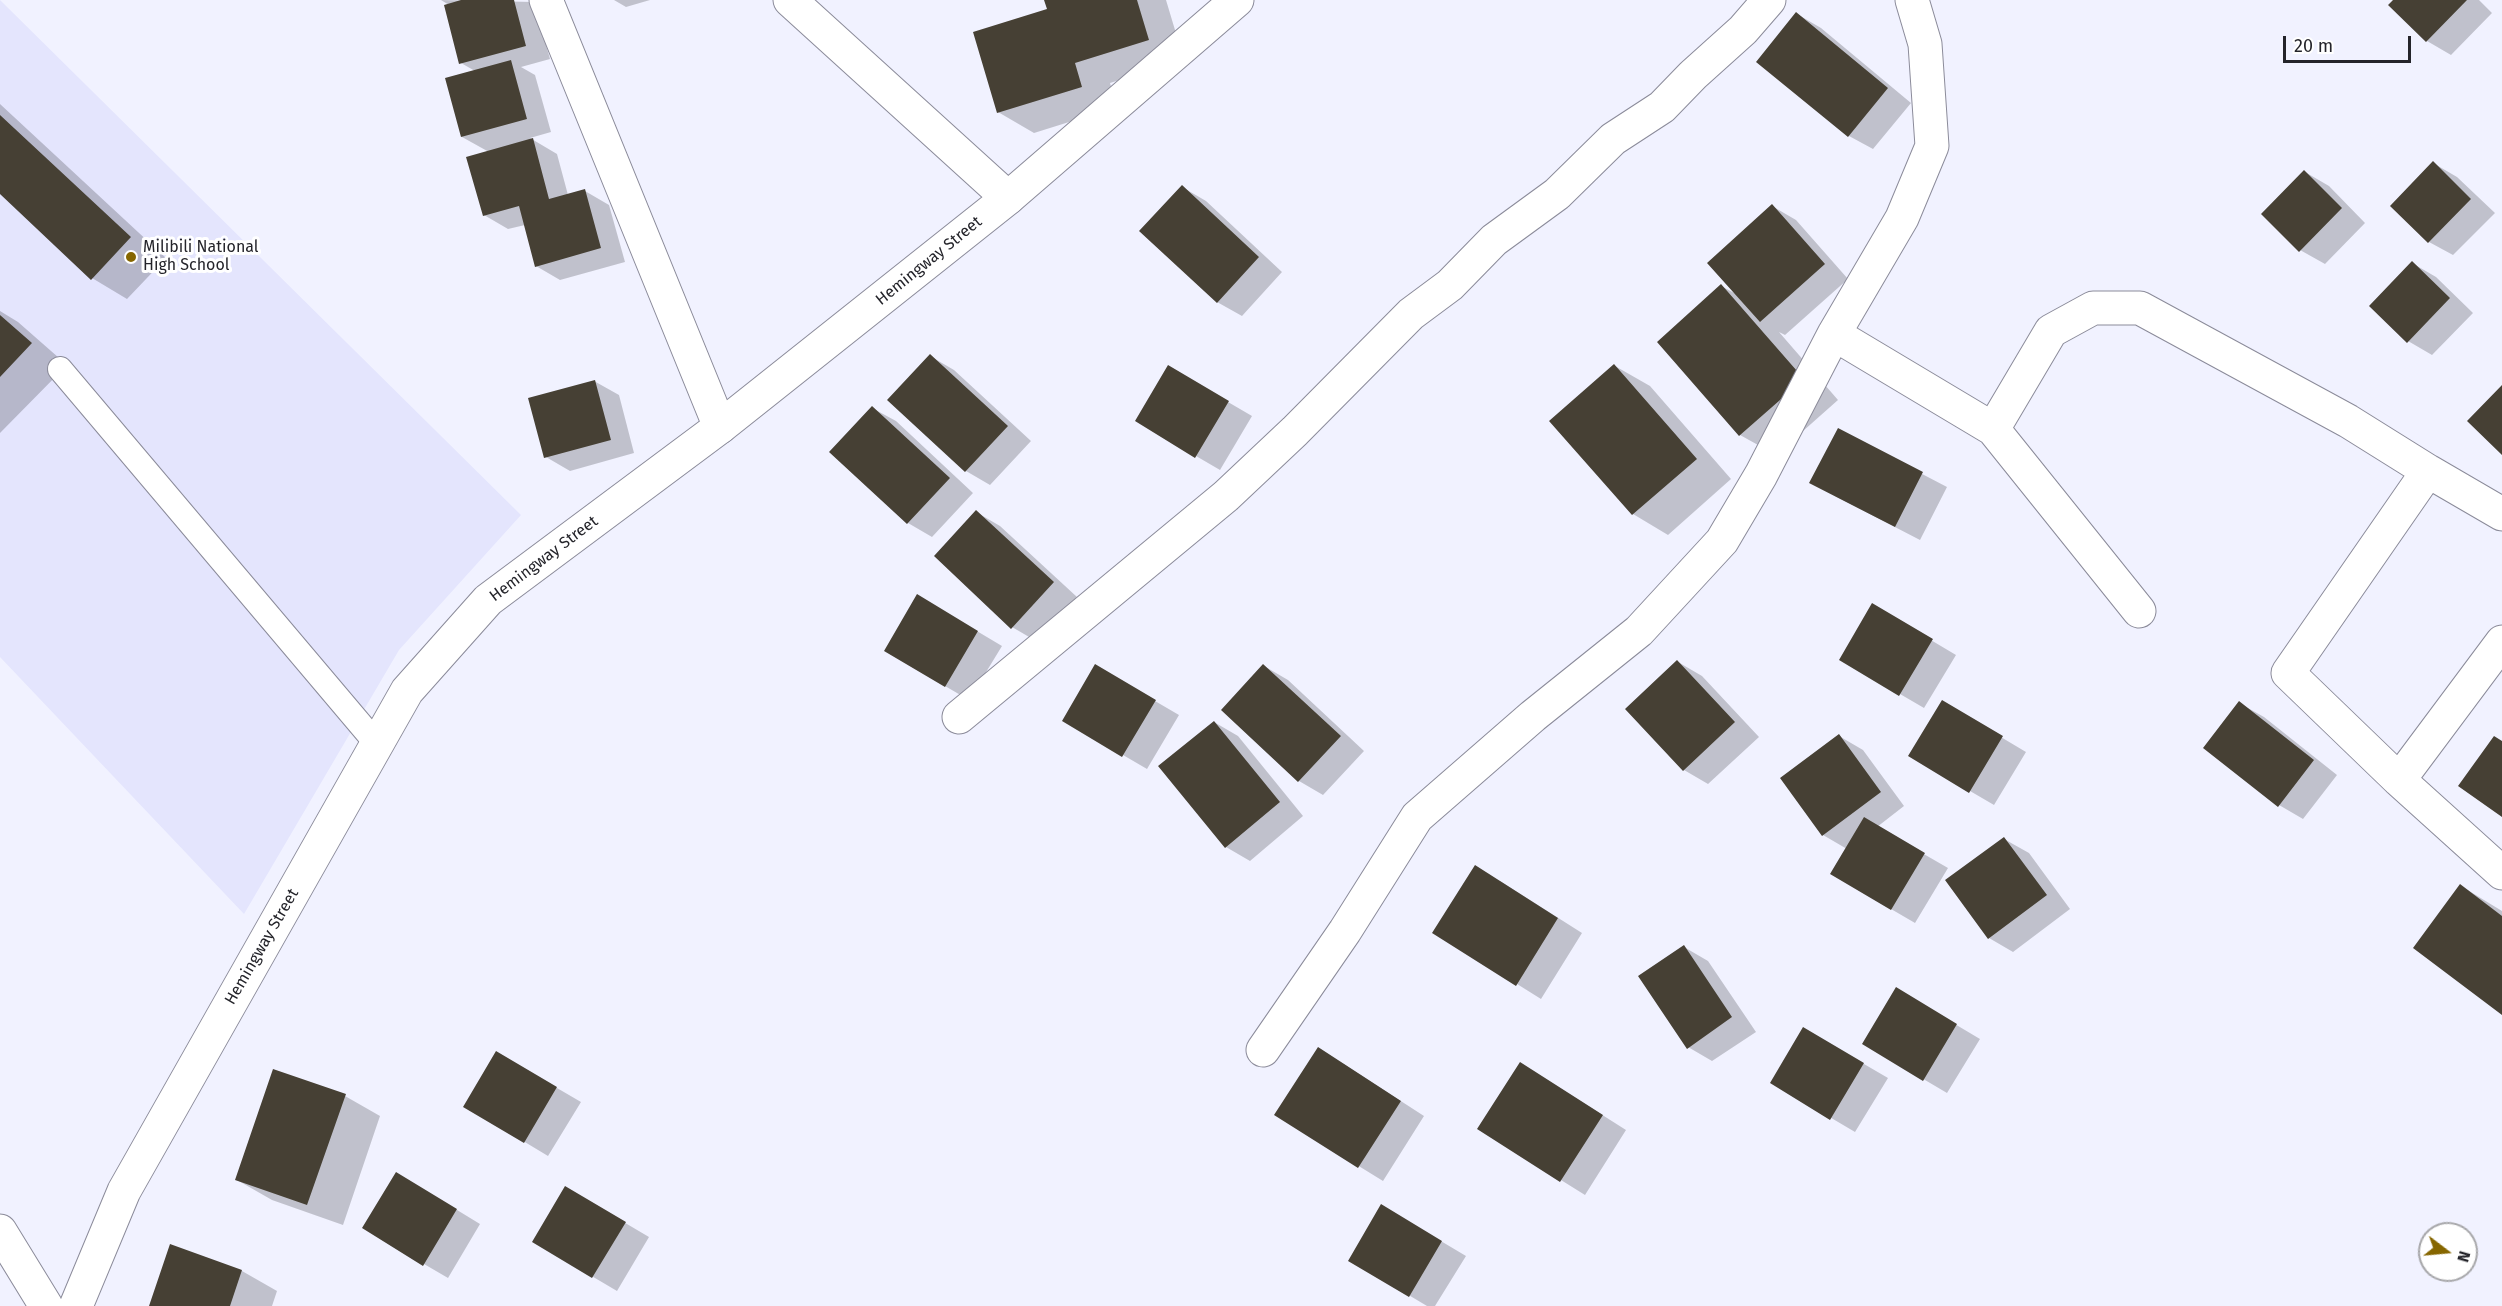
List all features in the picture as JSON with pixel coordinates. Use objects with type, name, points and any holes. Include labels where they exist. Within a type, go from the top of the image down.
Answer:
[{"type":"street","points":[[546,0],[720,427]]},
{"type":"street","points":[[790,0],[1008,198]]},
{"type":"street","name":"Hemingway Street","points":[[76,1306],[124,1191],[407,691],[488,600],[720,427],[1008,198],[1237,0]]},
{"type":"street","points":[[959,717],[1226,496],[1295,431],[1411,314],[1450,285],[1494,240],[1557,194],[1613,139],[1662,107],[1693,75],[1743,30],[1769,0]]},
{"type":"street","points":[[1263,1050],[1345,931],[1417,817],[1533,716],[1639,631],[1722,541],[1761,475],[1834,334],[1902,218],[1932,146],[1925,44],[1912,0]]},
{"type":"street","points":[[1993,429],[2051,331],[2093,308],[2140,308],[2348,421],[2502,514]]},
{"type":"street","points":[[1834,334],[1993,429],[2139,611]]},
{"type":"street","points":[[2428,471],[2288,673],[2399,780],[2502,873]]},
{"type":"street","points":[[2399,780],[2502,642]]},
{"type":"street","points":[[0,1231],[46,1306]]},
{"type":"lane","points":[[60,369],[377,744]]},
{"type":"shaded area","name":"Milibili National High School","points":[[0,0],[521,515],[399,650],[244,914],[0,657]]},
{"type":"building","points":[[461,0],[514,0],[526,46],[459,64],[444,5]]},
{"type":"building","points":[[1044,0],[1137,0],[1149,40],[1075,63],[1082,87],[997,113],[973,32],[1047,9]]},
{"type":"building","points":[[2393,0],[2467,0],[2426,42],[2388,5]]},
{"type":"building","points":[[1796,12],[1888,88],[1848,137],[1756,62]]},
{"type":"building","points":[[511,60],[527,119],[461,137],[445,78]]},
{"type":"building","points":[[0,115],[131,237],[91,280],[0,194]]},
{"type":"building","points":[[533,138],[549,199],[585,189],[601,248],[535,267],[519,206],[483,216],[466,157]]},
{"type":"building","points":[[2433,161],[2471,199],[2428,243],[2390,206]]},
{"type":"building","points":[[2304,170],[2342,208],[2299,252],[2261,214]]},
{"type":"building","points":[[1182,185],[1259,257],[1217,303],[1139,231]]},
{"type":"building","points":[[1772,204],[1825,264],[1760,322],[1707,263]]},
{"type":"building","points":[[2412,261],[2450,298],[2407,343],[2369,306]]},
{"type":"building","points":[[1721,284],[1804,379],[1739,436],[1657,342]]},
{"type":"building","points":[[0,315],[32,343],[0,377]]},
{"type":"building","points":[[930,354],[1008,426],[965,472],[887,400]]},
{"type":"building","points":[[1614,364],[1697,459],[1632,515],[1549,421]]},
{"type":"building","points":[[1168,365],[1229,401],[1195,458],[1135,421]]},
{"type":"building","points":[[595,380],[611,440],[544,458],[528,398]]},
{"type":"building","points":[[2502,385],[2502,455],[2467,421]]},
{"type":"building","points":[[872,406],[950,478],[907,524],[829,452]]},
{"type":"building","points":[[1838,428],[1923,472],[1895,527],[1809,483]]},
{"type":"building","points":[[976,510],[1054,582],[1011,629],[934,556]]},
{"type":"building","points":[[917,594],[978,631],[945,687],[884,651]]},
{"type":"building","points":[[1872,603],[1933,639],[1899,696],[1839,660]]},
{"type":"building","points":[[1677,660],[1735,722],[1683,771],[1625,709]]},
{"type":"building","points":[[1095,664],[1156,700],[1122,757],[1062,721]]},
{"type":"building","points":[[1263,664],[1341,736],[1298,782],[1221,710]]},
{"type":"building","points":[[1942,700],[2003,736],[1969,793],[1908,756]]},
{"type":"building","points":[[2239,701],[2314,760],[2278,807],[2203,748]]},
{"type":"building","points":[[1214,721],[1280,802],[1225,848],[1158,766]]},
{"type":"building","points":[[1839,734],[1881,792],[1822,836],[1780,778]]},
{"type":"building","points":[[2494,736],[2502,741],[2502,817],[2458,786]]},
{"type":"building","points":[[1864,817],[1925,853],[1891,910],[1830,874]]},
{"type":"building","points":[[2004,837],[2047,895],[1988,939],[1945,880]]},
{"type":"building","points":[[1475,865],[1558,918],[1516,986],[1432,933]]},
{"type":"building","points":[[2460,884],[2502,916],[2502,1015],[2413,948]]},
{"type":"building","points":[[1684,945],[1732,1017],[1687,1049],[1638,976]]},
{"type":"building","points":[[1896,987],[1957,1024],[1923,1081],[1862,1044]]},
{"type":"building","points":[[1803,1027],[1864,1063],[1830,1120],[1770,1083]]},
{"type":"building","points":[[1318,1047],[1401,1101],[1358,1168],[1274,1115]]},
{"type":"building","points":[[496,1051],[557,1087],[524,1143],[463,1107]]},
{"type":"building","points":[[1520,1062],[1603,1115],[1560,1182],[1477,1129]]},
{"type":"building","points":[[273,1069],[346,1094],[307,1205],[235,1180]]},
{"type":"building","points":[[396,1172],[457,1209],[423,1266],[362,1228]]},
{"type":"building","points":[[565,1186],[626,1222],[592,1278],[532,1242]]},
{"type":"building","points":[[1381,1204],[1442,1241],[1409,1297],[1348,1261]]},
{"type":"building","points":[[170,1244],[242,1270],[230,1306],[149,1306]]},
{"type":"place","name":"Milibili National High School","points":[[131,257]]}]
